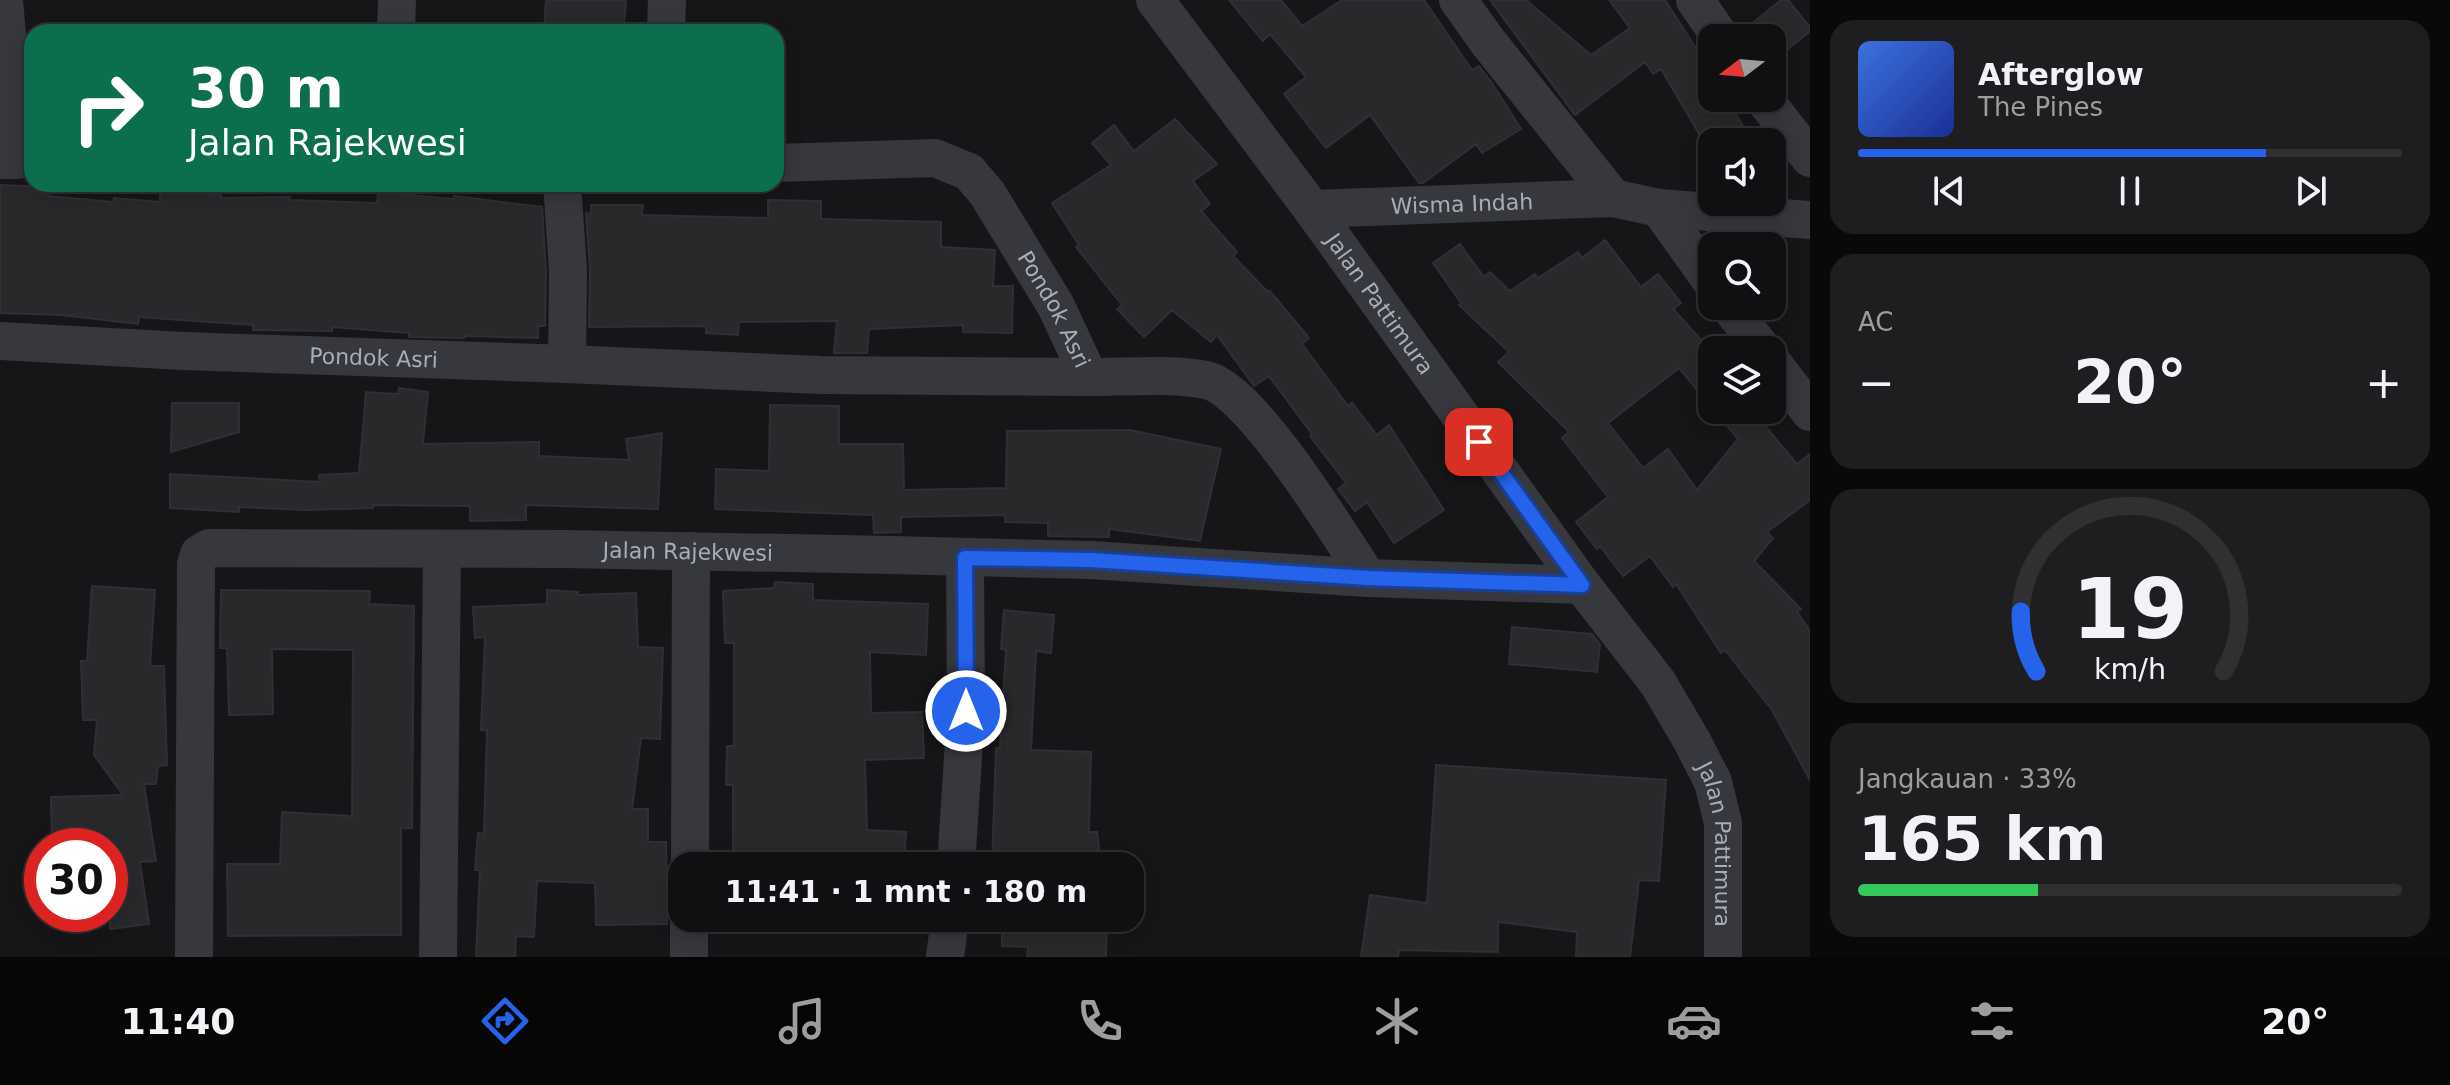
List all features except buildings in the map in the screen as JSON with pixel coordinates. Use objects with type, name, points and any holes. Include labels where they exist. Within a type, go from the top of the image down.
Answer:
[{"type":"street","points":[[4,0],[17,160]]},
{"type":"street","points":[[396,24],[397,0]]},
{"type":"street","points":[[666,24],[667,0]]},
{"type":"street","name":"Jalan Pattimura","points":[[1155,0],[1312,209],[1582,585],[1658,683],[1713,782],[1723,823],[1723,957]]},
{"type":"street","points":[[1458,0],[1613,198]]},
{"type":"street","points":[[1695,0],[1711,24]]},
{"type":"street","points":[[1774,112],[1810,158]]},
{"type":"street","name":"Pondok Asri","points":[[784,163],[935,158],[969,172],[987,193],[1056,306],[1089,377]]},
{"type":"street","points":[[563,192],[568,270],[567,364]]},
{"type":"street","name":"Wisma Indah","points":[[1312,209],[1613,198],[1659,208]]},
{"type":"street","points":[[1659,208],[1810,220]]},
{"type":"street","points":[[1659,208],[1698,262]]},
{"type":"street","points":[[1740,320],[1752,336]]},
{"type":"street","name":"Pondok Asri","points":[[0,341],[821,375],[1208,380],[1229,392],[1286,456],[1368,578]]},
{"type":"street","points":[[1786,380],[1810,412]]},
{"type":"street","name":"Jalan Rajekwesi","points":[[194,957],[196,564],[199,554],[209,548],[691,551],[1090,560],[1368,578],[1582,585]]},
{"type":"street","points":[[438,957],[442,549]]},
{"type":"street","points":[[690,852],[691,551]]},
{"type":"street","points":[[957,852],[966,711],[965,558]]},
{"type":"street","points":[[689,932],[689,957]]},
{"type":"street","points":[[945,957],[948,932]]},
{"type":"route","points":[[966,711],[965,558],[1090,560],[1368,578],[1582,585],[1479,442]]}]
